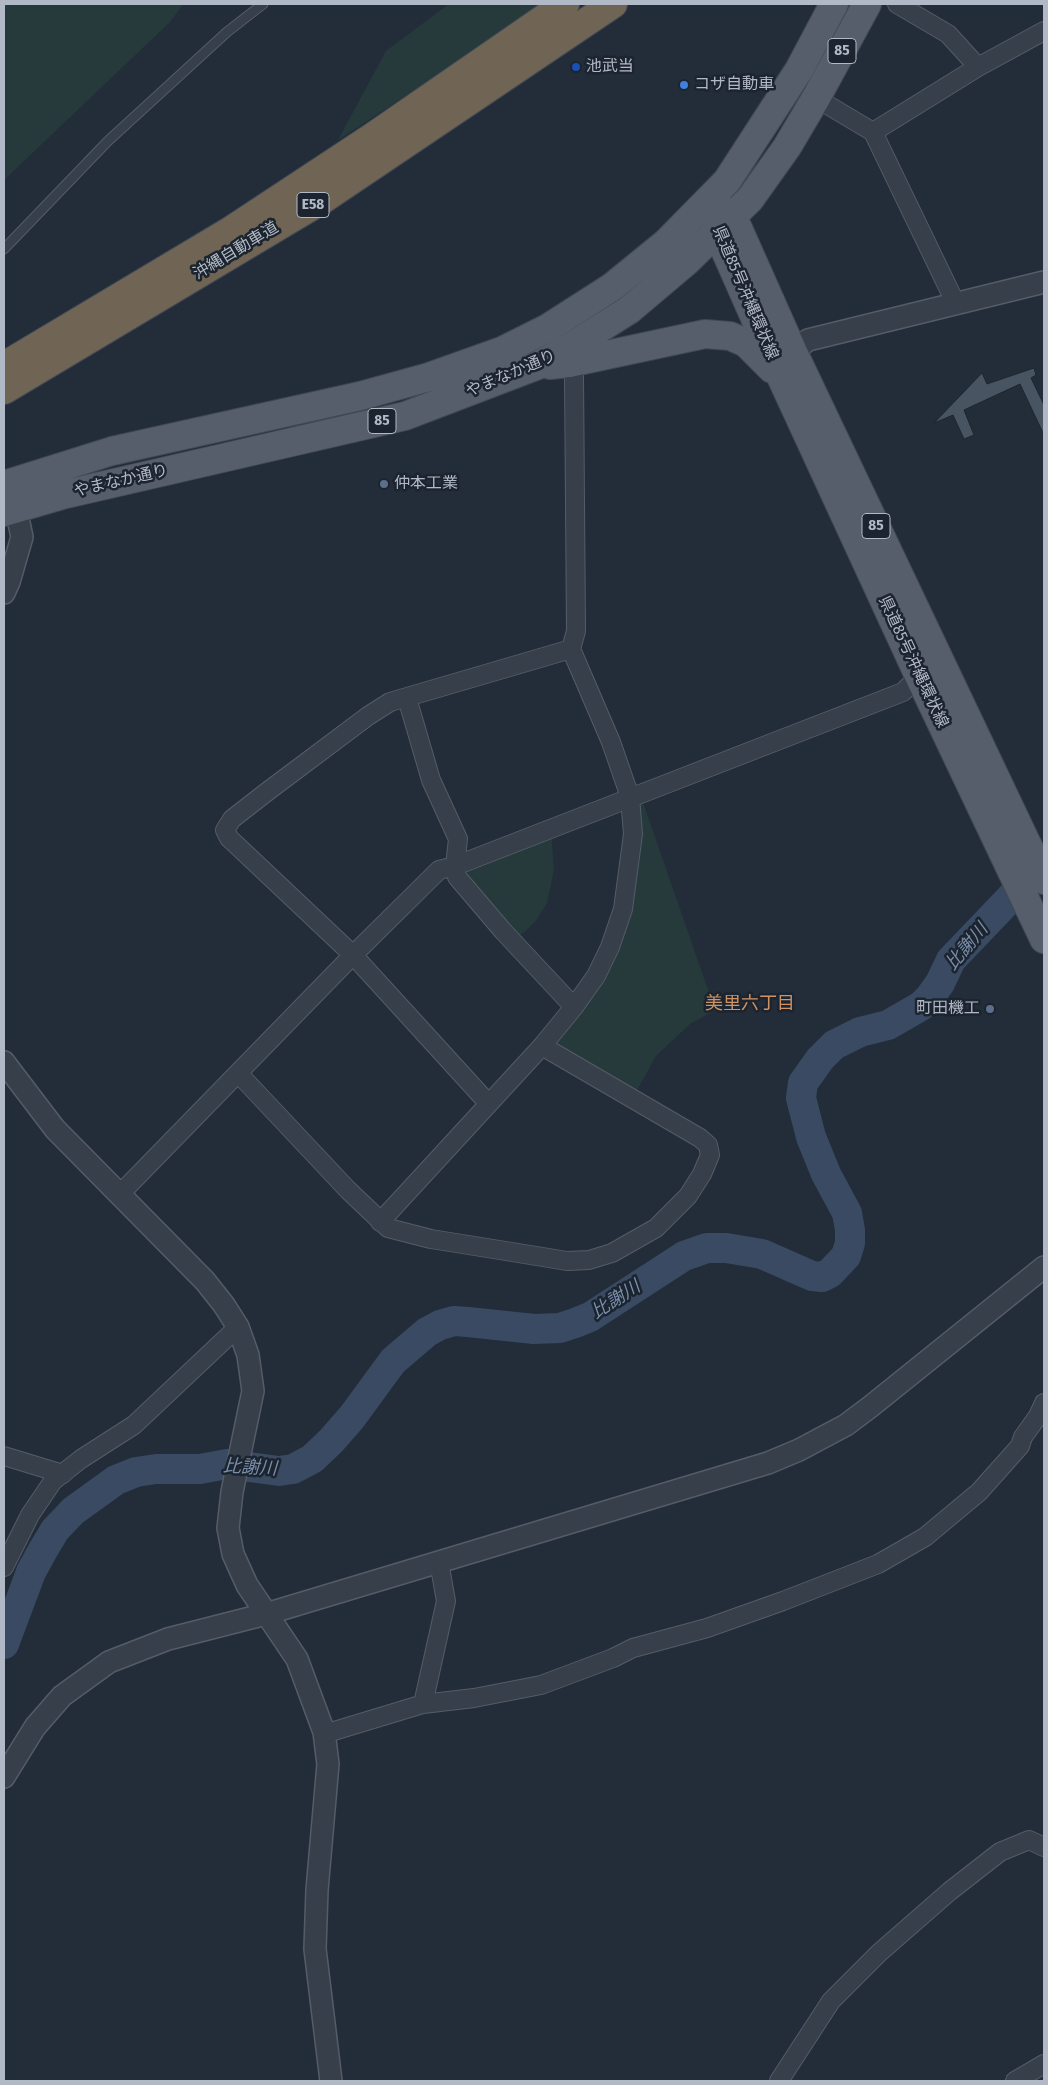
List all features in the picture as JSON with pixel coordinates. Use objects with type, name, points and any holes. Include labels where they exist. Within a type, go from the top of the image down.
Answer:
[{"type":"highway","name":"沖縄自動車道","points":[[4,366],[230,231],[371,138],[565,4]]},
{"type":"highway","name":"沖縄自動車道","points":[[4,390],[322,200],[612,4]]},
{"type":"main road","name":"やまなか通り","points":[[8,497],[112,451],[360,396],[429,377],[502,351],[548,328],[612,287],[666,243],[726,181],[764,126],[799,70],[834,4]]},
{"type":"main road","name":"やまなか通り","points":[[8,497],[62,495],[405,416],[536,366],[564,351],[629,310],[687,261],[725,224],[771,171],[816,98],[867,4]]},
{"type":"main road","name":"県道85号沖縄環状線","points":[[709,200],[725,224],[793,352],[931,671],[1003,853],[1044,940]]},
{"type":"main road","name":"県道85号沖縄環状線","points":[[725,224],[782,379],[931,671],[1022,834],[1044,880]]},
{"type":"main road","points":[[536,366],[570,363],[705,334],[730,336],[746,343],[782,379]]},
{"type":"street","points":[[897,4],[948,34],[978,67]]},
{"type":"street","points":[[873,132],[978,67],[1044,31]]},
{"type":"street","points":[[816,98],[873,132],[955,302]]},
{"type":"street","points":[[793,352],[808,340],[955,302],[1044,282]]},
{"type":"street","points":[[380,1222],[542,1046],[574,1007],[596,976],[610,947],[623,909],[633,834],[630,797],[611,742],[571,649],[576,631],[576,621],[574,374],[570,363]]},
{"type":"street","points":[[4,593],[22,537],[8,497]]},
{"type":"street","points":[[488,1104],[353,955],[229,838],[225,830],[232,819],[368,716],[390,702],[407,698],[438,686],[571,649]]},
{"type":"street","points":[[119,1195],[353,955],[439,870],[455,866],[903,692],[931,671]]},
{"type":"street","points":[[407,698],[431,780],[458,839],[455,866],[457,877],[472,896],[574,1007]]},
{"type":"street","points":[[238,1073],[380,1222],[388,1228],[431,1239],[567,1261],[589,1260],[612,1253],[656,1228],[688,1196],[702,1174],[710,1155],[708,1145],[700,1138],[542,1046]]},
{"type":"street","points":[[4,1062],[55,1130],[205,1281],[238,1327],[248,1355],[253,1391],[232,1492],[228,1528],[233,1554],[247,1585],[297,1659],[324,1732],[328,1764],[317,1890],[315,1948],[331,2081]]},
{"type":"street","points":[[4,1777],[35,1727],[62,1696],[109,1662],[168,1639],[266,1614],[768,1463],[799,1450],[846,1424],[1043,1271]]},
{"type":"street","points":[[4,1567],[30,1515],[53,1481],[81,1459],[134,1425],[238,1327]]},
{"type":"street","points":[[324,1732],[334,1731],[423,1704],[474,1698],[541,1685],[613,1658],[633,1648],[707,1628],[783,1602],[878,1564],[924,1537],[979,1492],[1020,1446],[1023,1437],[1038,1416],[1044,1403]]},
{"type":"street","points":[[4,1456],[63,1474]]},
{"type":"street","points":[[423,1704],[446,1601],[439,1562]]},
{"type":"street","points":[[779,2081],[831,2001],[886,1946],[950,1891],[1000,1852],[1029,1840],[1044,1847]]},
{"type":"street","points":[[1015,2081],[1044,2064]]},
{"type":"lane","points":[[4,249],[115,134],[227,32],[263,4]]},
{"type":"green space","points":[[4,4],[183,4],[170,22],[4,180]]},
{"type":"green space","points":[[449,4],[545,4],[338,140],[386,51]]},
{"type":"green space","points":[[640,794],[715,1010],[690,1024],[656,1056],[632,1099],[542,1046],[610,947]]},
{"type":"green space","points":[[551,828],[554,870],[547,903],[535,922],[513,942],[455,866]]},
{"type":"building","points":[[1034,368],[1036,375],[1031,378],[1044,405],[1044,435],[1020,384],[964,410],[974,435],[964,439],[953,415],[934,423],[982,373],[987,384]]},
{"type":"waterway","name":"比謝川","points":[[4,1644],[31,1572],[55,1530],[73,1511],[116,1480],[136,1472],[156,1469],[200,1469],[227,1464],[279,1471],[293,1469],[312,1459],[331,1441],[352,1417],[393,1361],[427,1332],[440,1325],[454,1321],[534,1329],[560,1328],[590,1317],[684,1256],[707,1248],[726,1248],[762,1254],[812,1276],[822,1277],[830,1273],[846,1256],[850,1243],[850,1230],[847,1213],[826,1174],[811,1137],[801,1098],[803,1083],[820,1059],[834,1045],[860,1032],[888,1025],[921,1006],[940,983],[951,960],[1038,869]]},
{"type":"place","name":"池武当","points":[[576,67]]},
{"type":"place","name":"コザ自動車","points":[[684,85]]},
{"type":"place","name":"仲本工業","points":[[384,484]]},
{"type":"place","name":"町田機工","points":[[990,1009]]},
{"type":"district","name":"美里六丁目","points":[[750,1004]]}]
